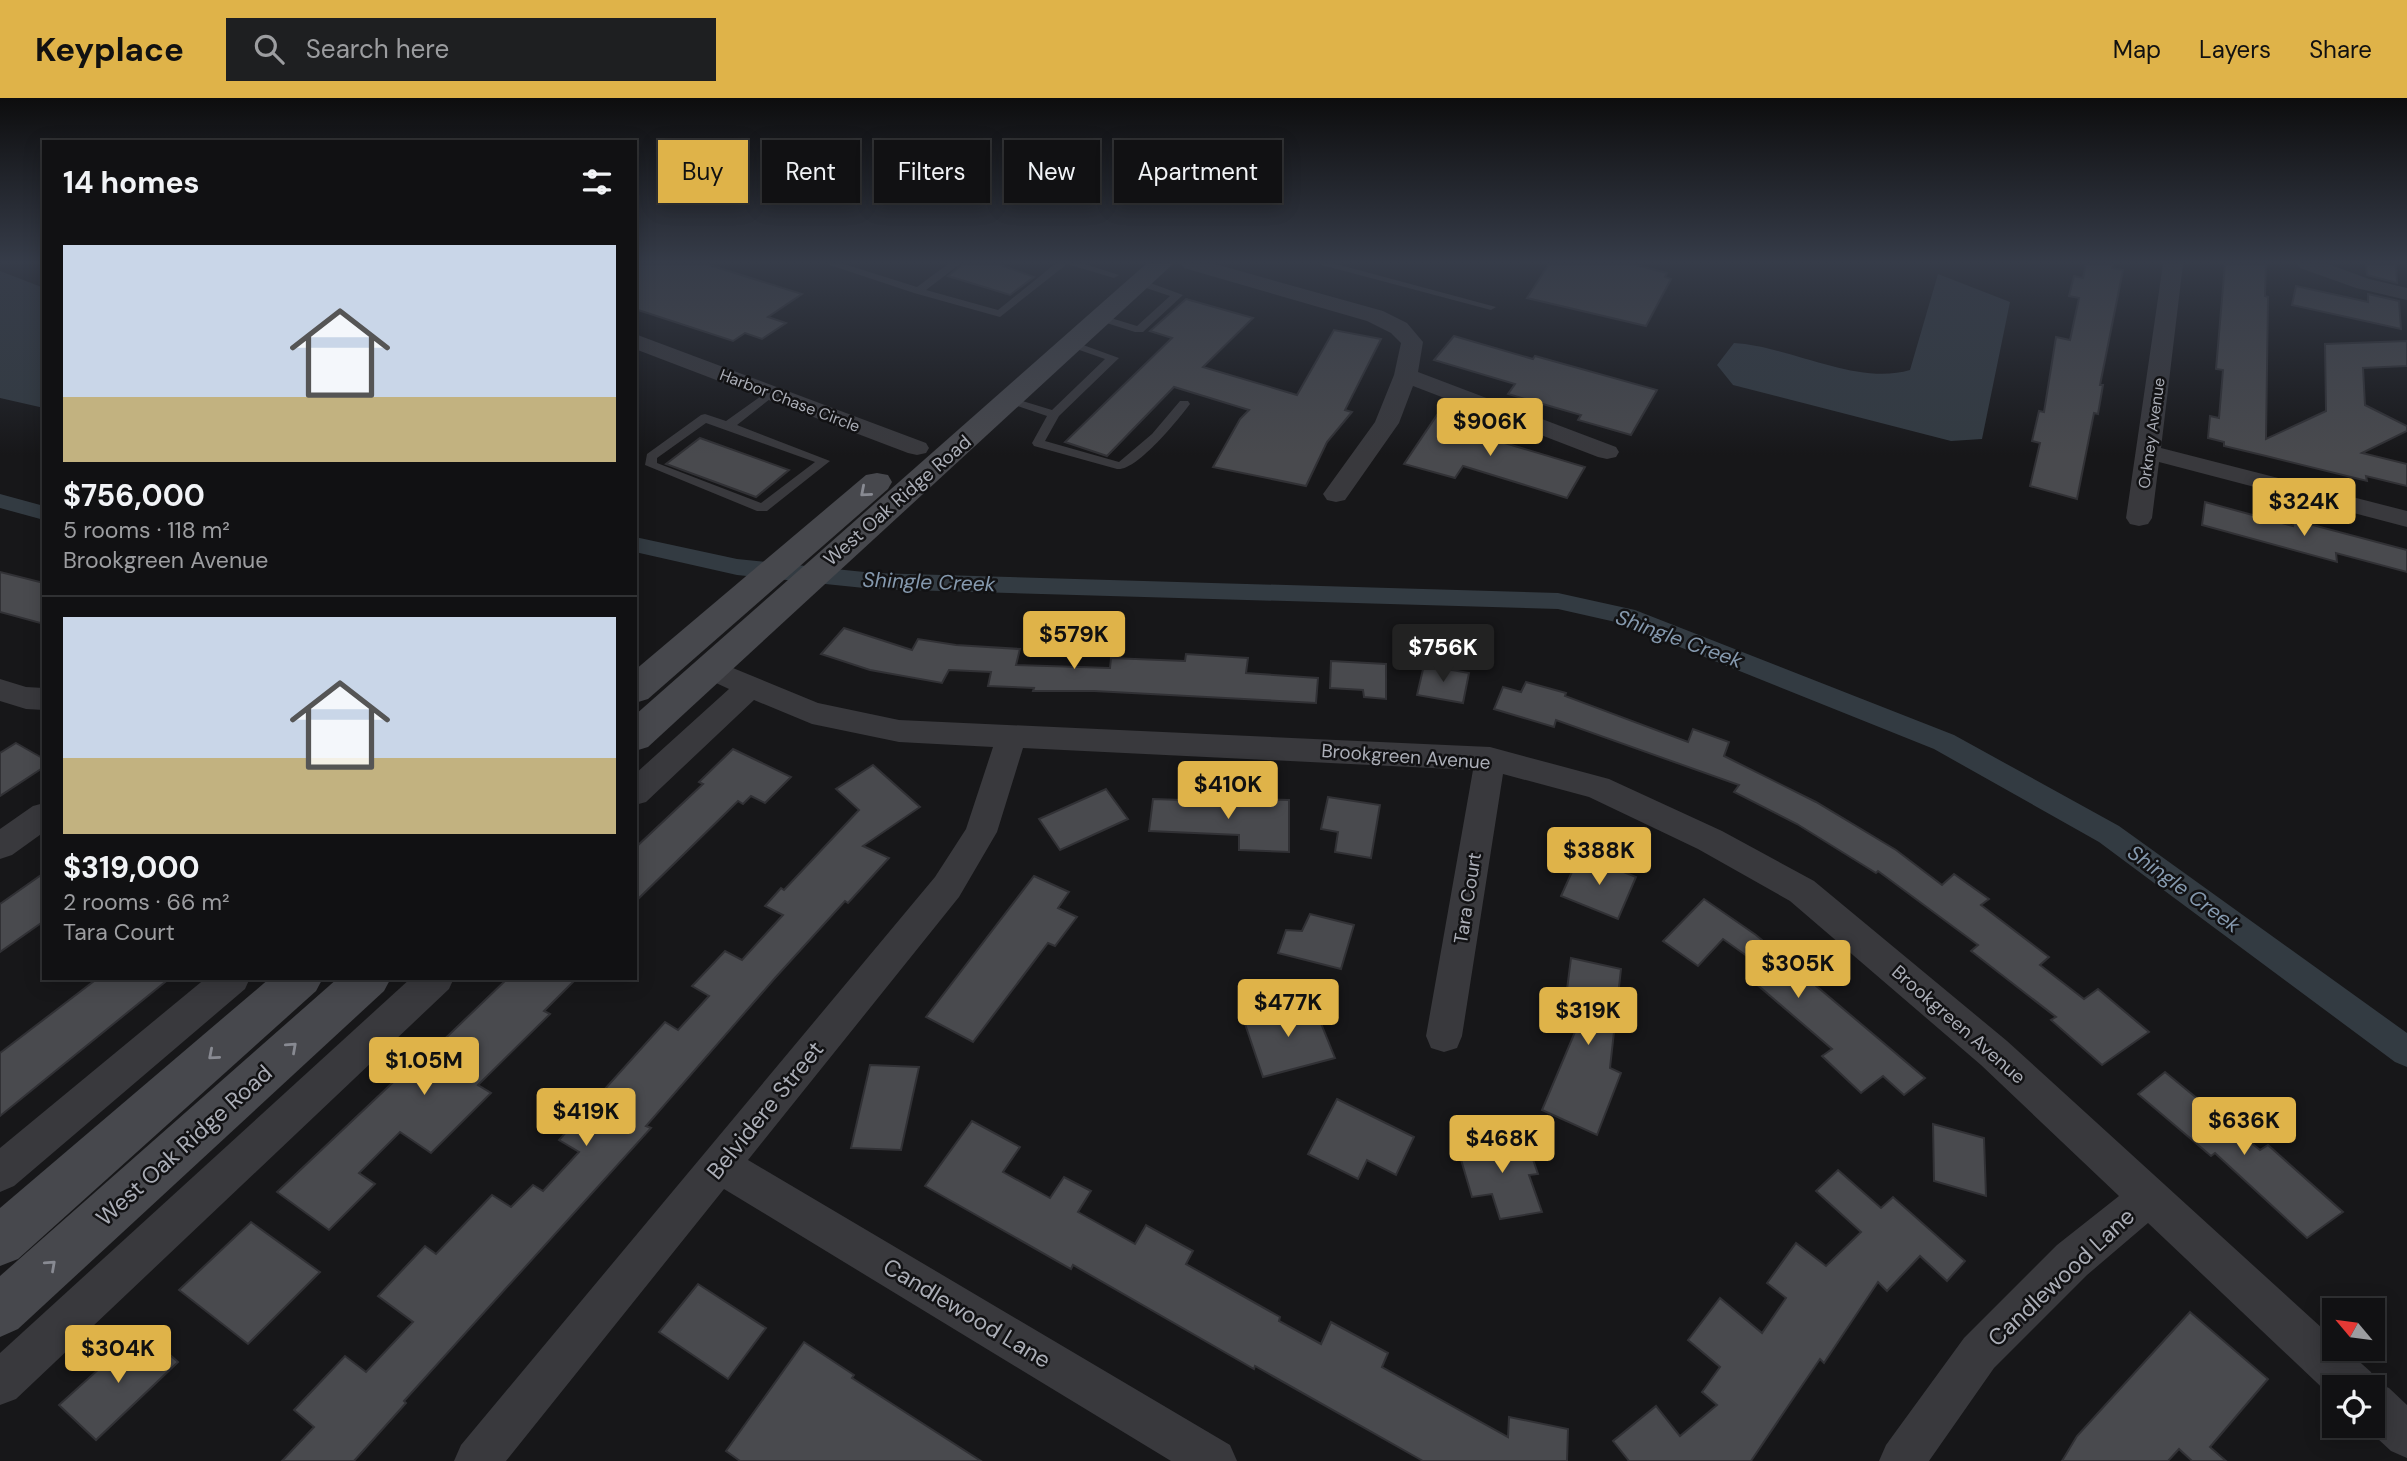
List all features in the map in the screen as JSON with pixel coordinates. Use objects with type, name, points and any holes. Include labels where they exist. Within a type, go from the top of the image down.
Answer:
[{"type":"street","name":"West Oak Ridge Road","points":[[637,735],[853,538],[931,453],[1072,328]]},
{"type":"street","points":[[1073,328],[1075,342]]},
{"type":"street","name":"West Oak Ridge Road","points":[[637,688],[813,536],[1009,401],[1091,328]]},
{"type":"street","points":[[1336,495],[1387,423],[1406,375],[1412,342],[1398,328]]},
{"type":"street","name":"Orkney Avenue","points":[[2139,517],[2165,328]]},
{"type":"street","name":"Harbor Chase Circle","points":[[637,342],[931,453]]},
{"type":"street","points":[[1406,375],[1606,452]]},
{"type":"street","points":[[2148,452],[2407,519]]},
{"type":"street","points":[[711,668],[700,663],[699,659],[782,582],[787,559]]},
{"type":"street","name":"Brookgreen Avenue","points":[[711,668],[812,713],[900,731],[1490,760],[1598,787],[1710,840],[1802,891],[1994,1053],[2342,1375]]},
{"type":"street","points":[[637,791],[750,686]]},
{"type":"street","points":[[0,690],[26,698],[42,699]]},
{"type":"street","name":"Belvidere Street","points":[[477,1461],[947,887],[981,832],[1000,779],[1011,736]]},
{"type":"street","name":"Tara Court","points":[[1444,1036],[1490,760]]},
{"type":"street","points":[[0,846],[42,816]]},
{"type":"street","points":[[0,1172],[230,980]]},
{"type":"street","name":"West Oak Ridge Road","points":[[0,1241],[325,990],[362,980]]},
{"type":"street","points":[[0,1383],[434,980]]},
{"type":"street","name":"West Oak Ridge Road","points":[[0,1311],[325,990]]},
{"type":"street","name":"Candlewood Lane","points":[[720,1165],[1214,1461]]},
{"type":"street","name":"Candlewood Lane","points":[[1902,1461],[1979,1353],[2072,1260],[2148,1198]]},
{"type":"street","points":[[2385,1415],[2407,1435]]},
{"type":"lane","points":[[1075,342],[1113,358],[1054,414],[1038,443],[1121,466],[1156,437],[1184,404]]},
{"type":"lane","points":[[727,426],[771,393]]},
{"type":"lane","points":[[1009,401],[1054,414]]},
{"type":"lane","points":[[705,418],[727,426],[812,456],[824,461],[762,508],[651,465],[651,457],[705,418]]},
{"type":"shaded area","points":[[0,328],[42,328],[42,408],[0,398]]},
{"type":"shaded area","points":[[1922,328],[2005,328],[1982,439],[1951,441],[1733,385],[1717,365],[1734,343],[1868,373],[1889,374],[1910,370]]},
{"type":"building","points":[[692,328],[779,328],[762,339],[745,333],[733,341]]},
{"type":"building","points":[[1154,328],[1243,328],[1203,367],[1297,395],[1334,330],[1381,339],[1345,410],[1352,412],[1327,442],[1306,486],[1213,467],[1240,419],[1249,410],[1174,387],[1107,456],[1065,442],[1172,338],[1150,331]]},
{"type":"building","points":[[2073,328],[2111,328],[2100,385],[2103,385],[2098,414],[2094,413],[2077,499],[2030,486],[2040,443],[2032,441],[2039,411],[2044,412],[2056,337],[2070,340]]},
{"type":"building","points":[[2220,328],[2268,328],[2266,439],[2326,411],[2325,344],[2407,341],[2407,366],[2363,368],[2365,405],[2407,426],[2407,431],[2362,453],[2407,464],[2407,486],[2366,476],[2367,481],[2224,446],[2224,442],[2208,438],[2210,416],[2219,418],[2223,370],[2216,369]]},
{"type":"building","points":[[1454,336],[1657,390],[1631,435],[1578,420],[1581,415],[1508,394],[1515,384],[1434,360]]},
{"type":"building","points":[[1437,415],[1486,428],[1481,436],[1585,467],[1567,498],[1463,466],[1455,478],[1404,464]]},
{"type":"building","points":[[700,438],[789,470],[756,497],[666,464]]},
{"type":"building","points":[[2205,502],[2293,526],[2294,520],[2407,550],[2407,572],[2336,553],[2337,562],[2202,525]]},
{"type":"building","points":[[0,572],[42,582],[42,623],[0,612]]},
{"type":"building","points":[[844,628],[912,650],[918,639],[956,645],[1020,649],[1016,665],[1110,668],[1111,658],[1185,661],[1186,654],[1248,658],[1246,673],[1318,678],[1316,703],[1094,691],[1033,691],[1034,688],[988,686],[991,672],[949,670],[942,683],[870,670],[821,654]]},
{"type":"building","points":[[1331,661],[1386,664],[1386,699],[1364,697],[1363,690],[1330,688]]},
{"type":"building","points":[[1424,665],[1469,673],[1463,703],[1417,695]]},
{"type":"building","points":[[1526,682],[1566,693],[1565,696],[1688,742],[1693,729],[1729,742],[1724,756],[1816,802],[1896,850],[1942,885],[1954,874],[1989,899],[1981,905],[2049,957],[2040,965],[2084,999],[2098,989],[2149,1032],[2102,1065],[2051,1020],[2056,1017],[1971,951],[1978,945],[1878,871],[1876,873],[1797,824],[1734,792],[1739,785],[1556,720],[1554,727],[1494,709],[1503,687],[1521,692]]},
{"type":"building","points":[[16,743],[42,758],[42,768],[0,796],[0,753]]},
{"type":"building","points":[[733,749],[791,777],[765,803],[751,796],[743,804],[738,801],[637,900],[637,846],[703,784],[699,782]]},
{"type":"building","points":[[873,765],[920,807],[863,846],[889,858],[848,903],[845,901],[775,978],[646,1126],[651,1128],[404,1401],[406,1403],[354,1461],[282,1461],[314,1427],[294,1410],[345,1356],[366,1372],[413,1322],[378,1296],[425,1246],[436,1254],[492,1195],[511,1207],[533,1185],[543,1191],[579,1152],[559,1140],[665,1022],[678,1030],[709,996],[692,986],[725,951],[742,960],[783,915],[765,906],[781,888],[784,890],[859,810],[836,789]]},
{"type":"building","points":[[1106,789],[1128,819],[1060,850],[1039,819]]},
{"type":"building","points":[[1328,797],[1380,805],[1371,858],[1335,852],[1338,832],[1321,829]]},
{"type":"building","points":[[1153,799],[1240,802],[1240,799],[1289,800],[1289,852],[1239,850],[1239,835],[1149,831]]},
{"type":"building","points":[[1580,854],[1636,877],[1618,919],[1561,896]]},
{"type":"building","points":[[42,874],[42,922],[0,952],[0,904]]},
{"type":"building","points":[[1034,876],[1069,892],[1058,908],[1077,917],[1055,946],[1048,943],[973,1042],[926,1017]]},
{"type":"building","points":[[1704,899],[1756,935],[1925,1078],[1904,1095],[1883,1076],[1861,1093],[1822,1056],[1832,1049],[1754,982],[1768,971],[1723,939],[1698,966],[1663,941]]},
{"type":"building","points":[[1310,914],[1354,925],[1341,969],[1278,953],[1286,930],[1302,931]]},
{"type":"building","points":[[1571,958],[1621,969],[1610,1068],[1621,1073],[1597,1135],[1542,1110],[1578,1025],[1563,1021]]},
{"type":"building","points":[[95,980],[168,980],[0,1116],[0,1053]]},
{"type":"building","points":[[506,980],[575,980],[544,1011],[550,1014],[478,1085],[491,1093],[431,1153],[400,1132],[359,1173],[375,1184],[329,1230],[277,1192],[425,1052],[429,1054]]},
{"type":"building","points":[[1312,1001],[1335,1058],[1263,1077],[1243,1018]]},
{"type":"building","points":[[870,1065],[919,1067],[901,1150],[851,1148]]},
{"type":"building","points":[[2165,1072],[2260,1150],[2268,1145],[2343,1212],[2307,1238],[2215,1153],[2211,1156],[2138,1094]]},
{"type":"building","points":[[1337,1099],[1414,1137],[1396,1175],[1367,1160],[1358,1179],[1308,1154]]},
{"type":"building","points":[[972,1121],[1020,1147],[1003,1172],[1050,1198],[1064,1177],[1091,1191],[1078,1212],[1135,1244],[1146,1225],[1193,1251],[1186,1264],[1280,1317],[1279,1321],[1321,1344],[1331,1322],[1388,1353],[1382,1367],[1508,1437],[1509,1417],[1568,1429],[1567,1461],[1423,1461],[1255,1366],[1254,1369],[1073,1265],[1071,1269],[925,1186]]},
{"type":"building","points":[[1933,1124],[1984,1138],[1986,1196],[1934,1181]]},
{"type":"building","points":[[1525,1136],[1538,1174],[1529,1175],[1542,1212],[1500,1219],[1492,1194],[1472,1197],[1457,1146]]},
{"type":"building","points":[[1838,1170],[1881,1208],[1893,1197],[1965,1261],[1947,1281],[1920,1256],[1887,1291],[1878,1282],[1824,1363],[1820,1359],[1751,1461],[1629,1461],[1613,1441],[1656,1406],[1680,1436],[1717,1405],[1702,1392],[1720,1367],[1688,1340],[1720,1298],[1762,1333],[1786,1298],[1767,1283],[1796,1243],[1826,1266],[1861,1232],[1816,1191]]},
{"type":"building","points":[[251,1222],[320,1272],[248,1344],[179,1290]]},
{"type":"building","points":[[698,1284],[766,1328],[728,1379],[659,1332]]},
{"type":"building","points":[[2190,1312],[2268,1379],[2210,1447],[2226,1461],[2192,1461],[2179,1449],[2168,1461],[2062,1461],[2077,1436]]},
{"type":"building","points":[[142,1330],[178,1362],[96,1440],[59,1405]]},
{"type":"building","points":[[804,1342],[854,1375],[852,1378],[981,1461],[740,1461],[726,1451]]},
{"type":"waterway","name":"Shingle Creek","points":[[0,501],[42,512]]},
{"type":"waterway","name":"Shingle Creek","points":[[637,544],[737,567],[874,581],[1558,601],[1626,616],[1944,742],[2109,834],[2407,1052]]}]
